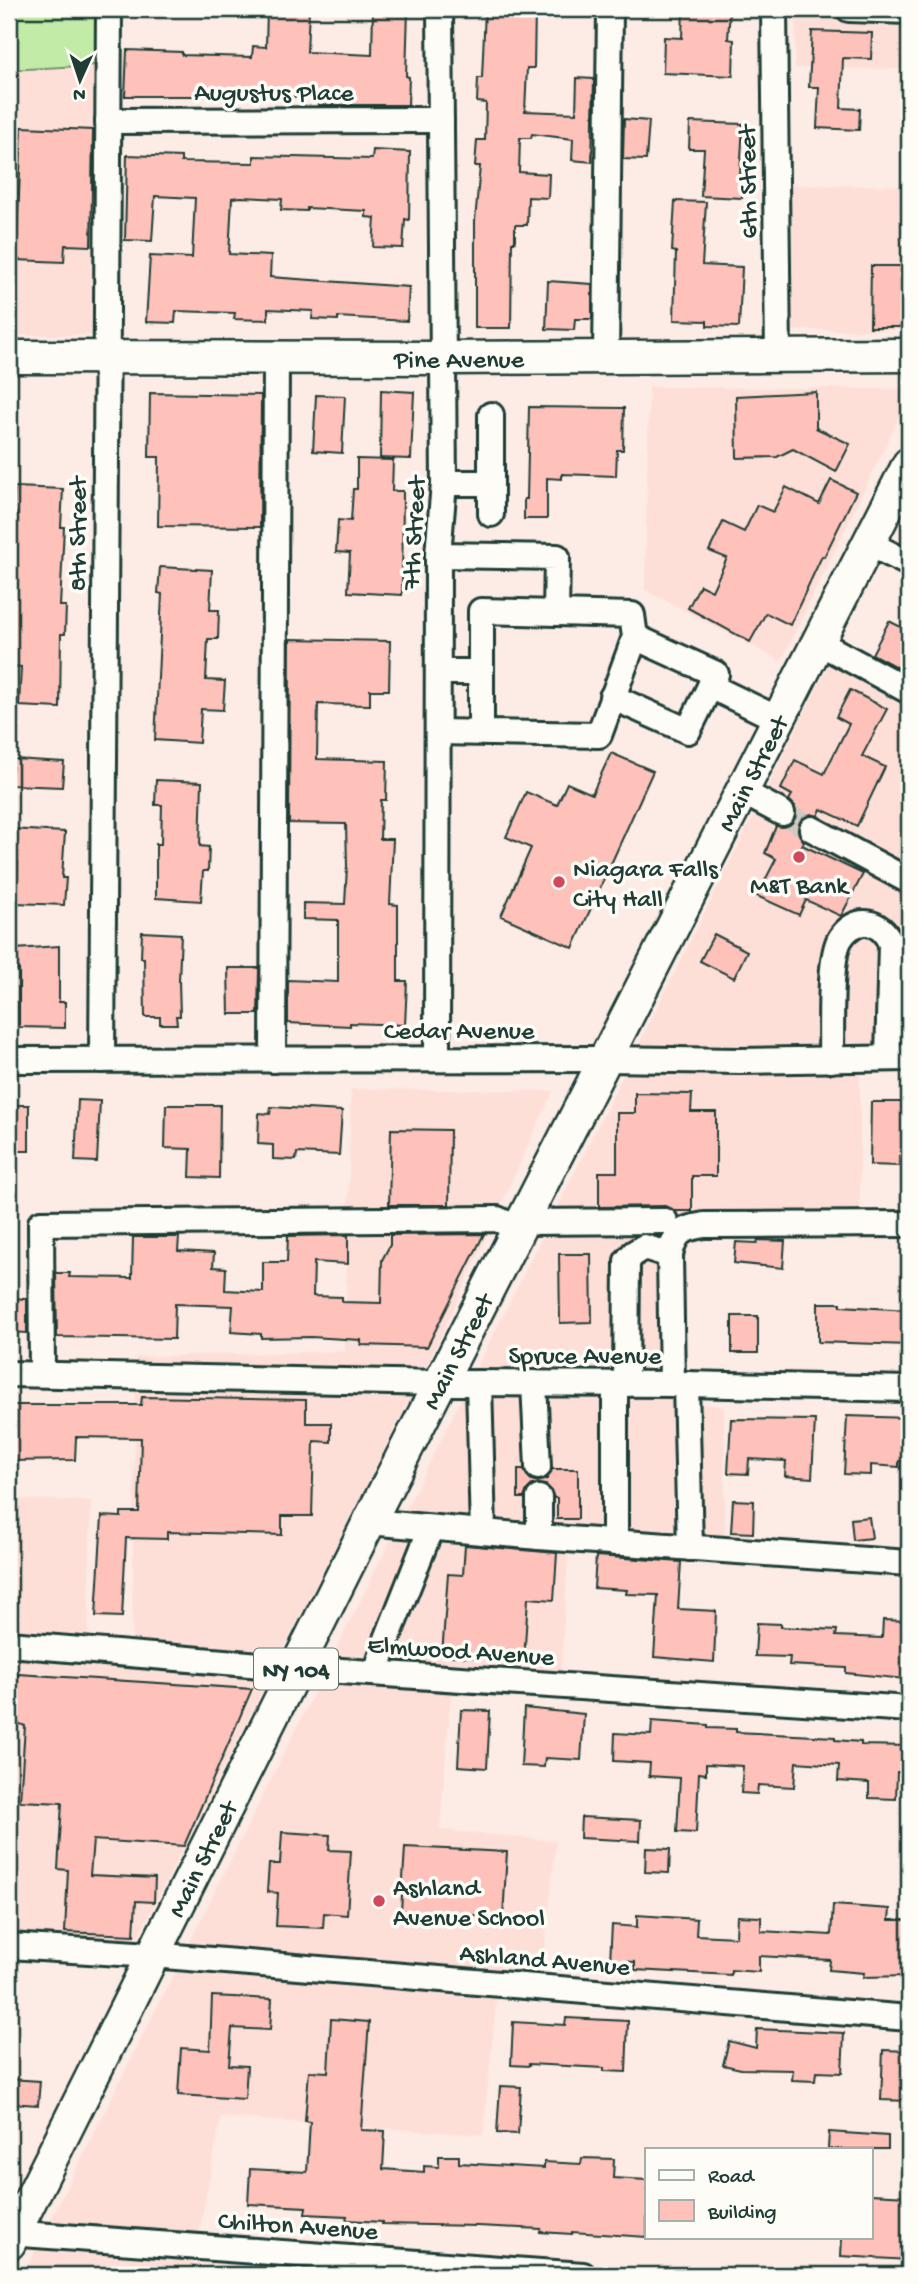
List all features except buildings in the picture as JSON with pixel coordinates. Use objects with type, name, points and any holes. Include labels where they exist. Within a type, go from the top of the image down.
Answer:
[{"type":"main road","name":"Pine Avenue","points":[[9,357],[909,355]]},
{"type":"main road","name":"Main Street","points":[[10,2236],[519,1225],[868,543],[907,474]]},
{"type":"street","name":"8th Street","points":[[102,1060],[109,9]]},
{"type":"street","name":"7th Street","points":[[437,1059],[438,555],[444,483],[445,358],[440,9]]},
{"type":"street","points":[[606,356],[610,9]]},
{"type":"street","name":"6th Street","points":[[774,9],[778,355]]},
{"type":"street","points":[[849,9],[909,11]]},
{"type":"street","name":"Augustus Place","points":[[108,121],[441,120]]},
{"type":"street","points":[[273,1060],[276,357]]},
{"type":"street","points":[[491,415],[491,514]]},
{"type":"street","points":[[444,483],[491,483]]},
{"type":"street","points":[[868,543],[908,563],[909,560]]},
{"type":"street","points":[[438,555],[557,557],[556,613]]},
{"type":"street","points":[[438,732],[481,733],[598,735],[635,637],[632,615],[481,611],[481,733]]},
{"type":"street","points":[[612,697],[688,731],[716,674],[635,637]]},
{"type":"street","points":[[818,642],[909,691]]},
{"type":"street","points":[[438,672],[481,673]]},
{"type":"street","points":[[710,686],[778,719]]},
{"type":"street","points":[[741,791],[782,813]]},
{"type":"street","points":[[811,829],[909,881]]},
{"type":"street","points":[[831,1060],[834,962],[840,939],[854,925],[868,923],[887,933],[891,944],[899,1058]]},
{"type":"street","name":"Cedar Avenue","points":[[9,1060],[899,1058]]},
{"type":"street","points":[[42,1374],[41,1223],[498,1219],[519,1225],[665,1222]]},
{"type":"street","points":[[690,1548],[670,1255],[674,1239],[686,1228],[704,1225],[909,1224]]},
{"type":"street","points":[[615,1543],[627,1261],[634,1252],[644,1247],[670,1255]]},
{"type":"street","name":"Spruce Avenue","points":[[9,1374],[909,1389]]},
{"type":"street","points":[[479,1383],[483,1532]]},
{"type":"street","points":[[534,1383],[538,1467]]},
{"type":"street","points":[[539,1498],[539,1537]]},
{"type":"street","points":[[369,1522],[615,1543],[909,1563]]},
{"type":"street","points":[[376,1673],[431,1528]]},
{"type":"street","name":"Elmwood Avenue","points":[[9,1644],[296,1668],[909,1709]]},
{"type":"street","name":"Ashland Avenue","points":[[9,1946],[152,1955],[909,2018]]},
{"type":"street","name":"Chilton Avenue","points":[[10,2236],[583,2275]]},
{"type":"shaded area","points":[[796,9],[909,9],[909,69],[795,68]]},
{"type":"shaded area","points":[[9,64],[97,65],[94,335],[9,335]]},
{"type":"shaded area","points":[[782,185],[909,186],[909,330],[782,330]]},
{"type":"shaded area","points":[[649,387],[909,389],[909,397],[781,661],[645,590]]},
{"type":"shaded area","points":[[839,644],[909,688],[909,1046],[860,1046],[860,1218],[667,1224],[670,1399],[724,1407],[725,1557],[569,1543],[560,1683],[452,1679],[440,1830],[556,1841],[542,1973],[500,1962],[483,2135],[221,2117],[191,2275],[23,2275]]},
{"type":"shaded area","points":[[351,1089],[553,1091],[432,1355],[135,1943],[9,1935],[9,1499],[91,1501],[88,1638],[132,1640],[136,1357],[345,1351]]},
{"type":"green space","points":[[9,9],[99,9],[97,65],[9,70]]},
{"type":"tunnel","points":[[782,813],[812,829]]},
{"type":"place","name":"M&T Bank","points":[[799,857]]},
{"type":"place","name":"Niagara Falls City Hall","points":[[559,882]]},
{"type":"place","name":"Ashland Avenue School","points":[[379,1901]]}]
